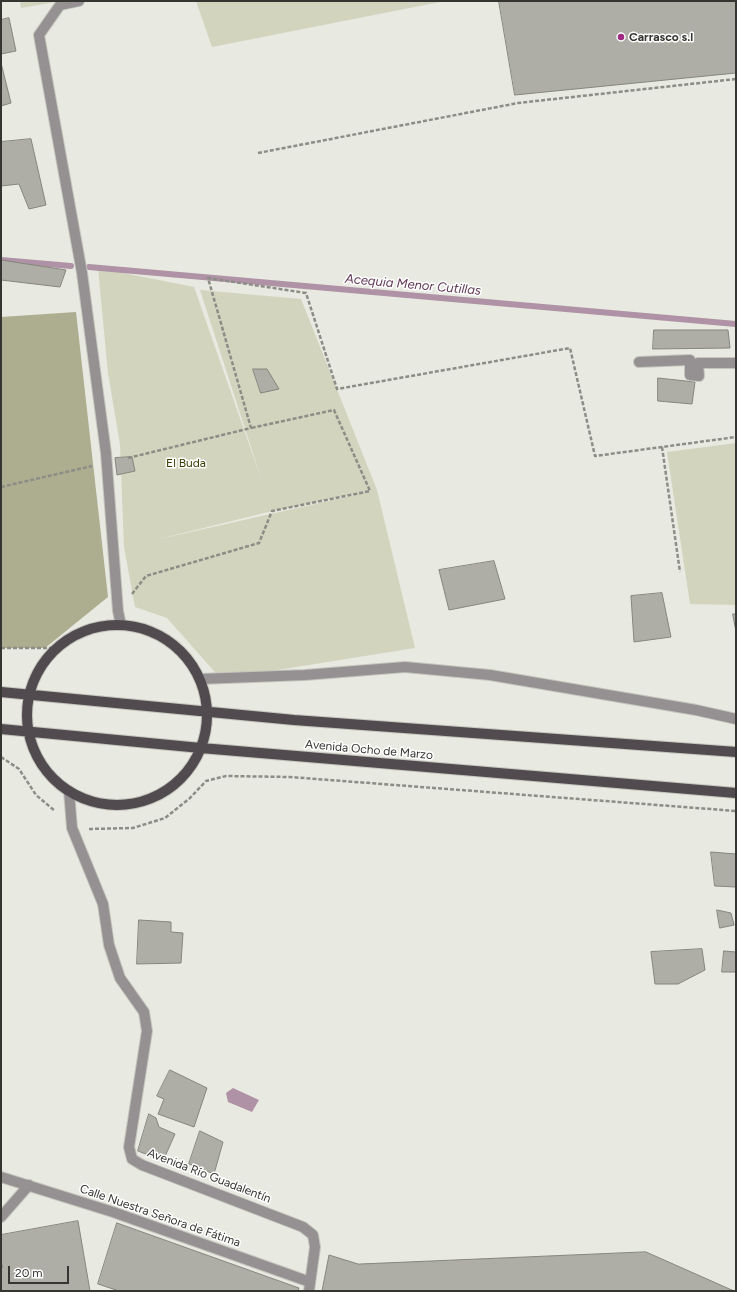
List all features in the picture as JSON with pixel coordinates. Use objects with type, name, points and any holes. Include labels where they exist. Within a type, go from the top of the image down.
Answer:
[{"type":"main road","points":[[121,625],[146,630],[168,641],[187,658],[200,679],[208,711],[206,732],[201,748],[188,771],[169,789],[145,801],[119,805],[93,802],[69,791],[51,776],[37,757],[27,717],[29,694],[38,672],[56,648],[76,635],[98,627],[121,625]]},
{"type":"main road","name":"Avenida Ocho de Marzo","points":[[1,692],[294,720],[736,752]]},
{"type":"main road","name":"Avenida Ocho de Marzo","points":[[1,729],[201,748],[736,793]]},
{"type":"street","points":[[79,1],[60,5],[39,34],[82,273],[107,463],[118,610],[121,625]]},
{"type":"street","points":[[639,362],[690,360],[690,375],[699,376],[698,363],[736,363]]},
{"type":"street","points":[[200,679],[305,675],[405,667],[490,675],[696,710],[736,719]]},
{"type":"street","name":"Avenida Río Guadalentín","points":[[69,791],[72,828],[103,904],[109,945],[120,978],[144,1012],[147,1031],[129,1147],[132,1159],[142,1165],[303,1227],[313,1235],[315,1247],[309,1286]]},
{"type":"street","name":"Calle Nuestra Señora de Fátima","points":[[1,1177],[28,1185],[309,1286]]},
{"type":"street","points":[[1,1217],[28,1185]]},
{"type":"path","points":[[258,153],[518,103],[736,79]]},
{"type":"path","points":[[250,428],[208,278],[306,293],[337,389],[570,348],[595,456],[736,438]]},
{"type":"path","points":[[118,610],[146,576],[258,543],[272,511],[370,491],[334,410],[250,428],[128,458]]},
{"type":"path","points":[[662,447],[680,572]]},
{"type":"path","points":[[1,487],[107,463]]},
{"type":"path","points":[[1,648],[56,648]]},
{"type":"path","points":[[1,757],[19,769],[36,795],[72,828],[133,828],[165,818],[190,798],[206,781],[226,776],[290,777],[736,812]]},
{"type":"green space","points":[[20,1],[61,1],[21,8]]},
{"type":"green space","points":[[196,1],[445,1],[212,47]]},
{"type":"green space","name":"El Buda","points":[[98,268],[194,287],[262,481],[200,290],[301,299],[377,490],[415,648],[221,679],[167,618],[135,607],[124,547],[120,445],[108,373]],"holes":[[[355,495],[155,540],[272,511]]]},
{"type":"green space","points":[[76,312],[108,597],[45,648],[1,648],[1,317]]},
{"type":"green space","points":[[736,443],[736,605],[690,604],[667,452]]},
{"type":"shaded area","points":[[233,1088],[259,1100],[252,1112],[228,1102],[226,1093]]},
{"type":"building","name":"Carrasco s.l","points":[[499,1],[736,1],[736,73],[515,95]]},
{"type":"building","points":[[9,18],[16,51],[1,54],[1,20]]},
{"type":"building","points":[[1,63],[11,103],[1,106]]},
{"type":"building","points":[[31,139],[46,205],[29,209],[19,184],[1,186],[1,142]]},
{"type":"building","points":[[1,260],[66,270],[60,287],[1,280]]},
{"type":"building","points":[[654,330],[728,330],[730,348],[653,349]]},
{"type":"building","points":[[253,369],[267,369],[279,389],[261,393]]},
{"type":"building","points":[[658,378],[695,382],[692,404],[658,401]]},
{"type":"building","points":[[132,457],[135,471],[117,475],[115,458]]},
{"type":"building","points":[[494,561],[505,599],[449,610],[439,570]]},
{"type":"building","points":[[662,593],[671,637],[634,642],[631,596]]},
{"type":"building","points":[[733,614],[736,614],[736,631]]},
{"type":"building","points":[[711,852],[736,854],[736,887],[715,886]]},
{"type":"building","points":[[717,910],[731,913],[734,925],[720,928]]},
{"type":"building","points":[[139,920],[171,922],[171,932],[183,933],[181,963],[137,964]]},
{"type":"building","points":[[702,949],[705,970],[678,984],[655,984],[651,952]]},
{"type":"building","points":[[724,951],[736,952],[736,972],[722,972]]},
{"type":"building","points":[[170,1070],[207,1088],[194,1127],[158,1114],[164,1099],[157,1096]]},
{"type":"building","points":[[149,1114],[156,1118],[159,1127],[175,1134],[163,1161],[138,1151]]},
{"type":"building","points":[[200,1131],[223,1142],[214,1174],[189,1164]]},
{"type":"building","points":[[78,1221],[90,1291],[1,1291],[1,1268],[3,1267],[1,1263],[1,1235]]},
{"type":"building","points":[[117,1223],[299,1288],[298,1291],[119,1291],[98,1284]]},
{"type":"building","points":[[646,1252],[734,1291],[322,1291],[329,1255],[358,1264]]},
{"type":"waterway","name":"Acequia Menor Cutillas","points":[[1,260],[71,266]]},
{"type":"waterway","name":"Acequia Menor Cutillas","points":[[89,267],[736,324]]},
{"type":"place","name":"Carrasco s.l","points":[[621,37]]}]
